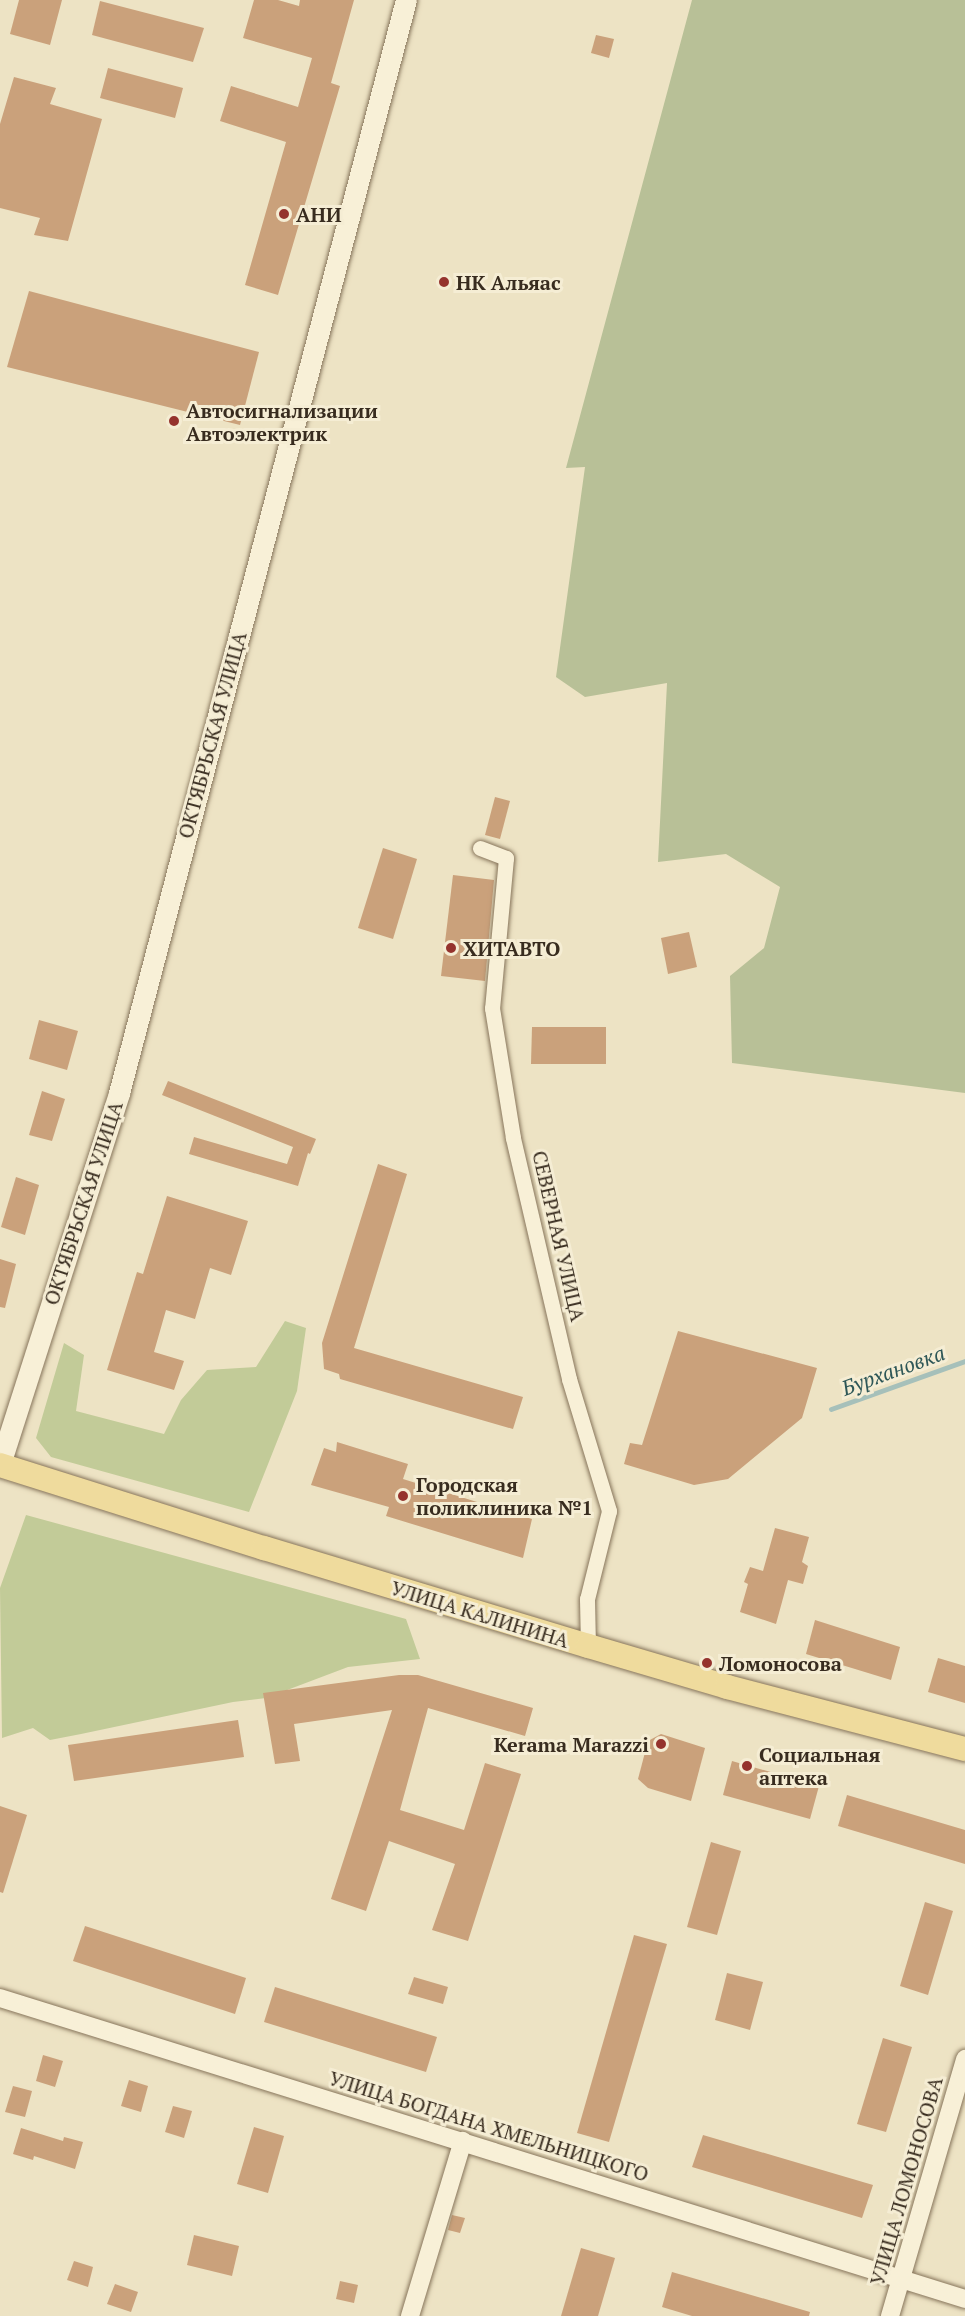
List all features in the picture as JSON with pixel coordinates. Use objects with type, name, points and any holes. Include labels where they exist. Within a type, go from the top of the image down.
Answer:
[{"type":"main road","name":"ОКТЯБРЬСКАЯ УЛИЦА","points":[[0,1464],[119,1093],[406,0]]},
{"type":"main road","name":"УЛИЦА КАЛИНИНА","points":[[0,1464],[264,1548],[588,1646],[727,1687],[965,1749]]},
{"type":"street","name":"СЕВЕРНАЯ УЛИЦА","points":[[480,848],[506,858],[492,1008],[513,1138],[566,1367],[609,1511],[587,1599],[588,1646]]},
{"type":"street","name":"УЛИЦА БОГДАНА ХМЕЛЬНИЦКОГО","points":[[0,1998],[965,2299]]},
{"type":"street","name":"УЛИЦА ЛОМОНОСОВА","points":[[890,2316],[965,2059]]},
{"type":"street","points":[[410,2316],[463,2141]]},
{"type":"green space","points":[[692,0],[965,0],[965,1093],[732,1063],[730,976],[764,948],[780,887],[726,854],[658,862],[667,683],[585,697],[556,677],[585,467],[566,468]]},
{"type":"green space","points":[[285,1321],[306,1328],[297,1391],[249,1512],[51,1457],[36,1438],[64,1343],[84,1355],[76,1411],[164,1434],[181,1400],[207,1370],[256,1367]]},
{"type":"green space","points":[[26,1515],[406,1619],[420,1659],[348,1667],[266,1698],[233,1702],[50,1740],[33,1728],[2,1738],[0,1588]]},
{"type":"building","points":[[19,0],[62,0],[50,45],[10,34]]},
{"type":"building","name":"АНИ","points":[[254,0],[278,0],[299,6],[300,0],[354,0],[331,83],[340,86],[278,295],[245,285],[286,142],[220,121],[231,86],[298,107],[312,58],[243,38]]},
{"type":"building","points":[[100,1],[204,28],[193,62],[92,35]]},
{"type":"building","points":[[596,35],[614,39],[609,58],[591,53]]},
{"type":"building","points":[[108,68],[183,88],[175,118],[100,98]]},
{"type":"building","points":[[14,77],[56,88],[50,104],[102,119],[68,241],[34,235],[40,218],[0,208],[0,124]]},
{"type":"building","points":[[29,291],[259,352],[240,425],[7,367]]},
{"type":"building","points":[[495,797],[510,801],[500,839],[485,835]]},
{"type":"building","points":[[383,848],[417,859],[393,939],[358,928]]},
{"type":"building","points":[[453,875],[494,880],[485,981],[441,976]]},
{"type":"building","points":[[689,932],[697,967],[668,974],[661,938]]},
{"type":"building","points":[[39,1020],[78,1031],[67,1070],[29,1059]]},
{"type":"building","points":[[532,1027],[606,1027],[606,1064],[531,1064]]},
{"type":"building","points":[[168,1081],[316,1139],[310,1154],[308,1153],[298,1186],[189,1154],[194,1137],[287,1164],[293,1147],[162,1095]]},
{"type":"building","points":[[42,1091],[65,1099],[52,1141],[29,1135]]},
{"type":"building","points":[[378,1164],[407,1174],[354,1348],[523,1397],[513,1429],[340,1379],[339,1374],[324,1369],[322,1343]]},
{"type":"building","points":[[16,1177],[39,1185],[25,1235],[1,1227]]},
{"type":"building","points":[[167,1196],[248,1221],[231,1275],[210,1268],[195,1319],[166,1310],[154,1352],[184,1361],[174,1390],[107,1370],[137,1272],[143,1274]]},
{"type":"building","points":[[0,1259],[16,1264],[5,1308],[0,1307]]},
{"type":"building","points":[[678,1331],[817,1368],[802,1418],[728,1479],[694,1485],[624,1464],[630,1443],[642,1445]]},
{"type":"building","name":"Городская поликлиника №1","points":[[337,1442],[408,1464],[403,1479],[532,1519],[523,1558],[386,1516],[389,1507],[311,1485],[324,1448],[336,1452]]},
{"type":"building","points":[[775,1528],[809,1537],[802,1562],[808,1566],[803,1584],[788,1580],[776,1624],[740,1612],[748,1584],[744,1582],[750,1567],[763,1571]]},
{"type":"building","points":[[815,1620],[900,1647],[891,1680],[806,1654]]},
{"type":"building","points":[[938,1658],[965,1666],[965,1703],[928,1692]]},
{"type":"building","points":[[399,1675],[418,1675],[533,1708],[525,1736],[428,1708],[400,1810],[464,1830],[485,1763],[521,1774],[468,1941],[432,1930],[455,1864],[389,1841],[366,1911],[331,1899],[392,1710],[294,1724],[300,1761],[275,1764],[263,1693]]},
{"type":"building","points":[[238,1720],[244,1757],[74,1781],[68,1745]]},
{"type":"building","points":[[661,1734],[705,1748],[691,1801],[648,1788],[638,1779],[648,1741]]},
{"type":"building","points":[[732,1761],[819,1786],[810,1819],[723,1795]]},
{"type":"building","points":[[847,1795],[965,1830],[965,1864],[838,1826]]},
{"type":"building","points":[[0,1806],[27,1815],[3,1893],[0,1892]]},
{"type":"building","points":[[711,1842],[741,1851],[717,1935],[687,1927]]},
{"type":"building","points":[[925,1902],[953,1911],[928,1995],[900,1986]]},
{"type":"building","points":[[85,1926],[246,1978],[235,2014],[73,1961]]},
{"type":"building","points":[[634,1935],[667,1944],[609,2142],[577,2133]]},
{"type":"building","points":[[727,1973],[763,1982],[750,2030],[715,2020]]},
{"type":"building","points":[[414,1977],[448,1987],[443,2004],[408,1994]]},
{"type":"building","points":[[275,1987],[437,2037],[426,2072],[264,2022]]},
{"type":"building","points":[[883,2038],[912,2047],[886,2132],[857,2124]]},
{"type":"building","points":[[43,2055],[63,2061],[55,2087],[36,2081]]},
{"type":"building","points":[[129,2080],[148,2086],[141,2112],[121,2106]]},
{"type":"building","points":[[13,2086],[32,2091],[25,2117],[5,2112]]},
{"type":"building","points":[[173,2106],[192,2111],[184,2138],[165,2132]]},
{"type":"building","points":[[254,2127],[284,2136],[268,2193],[237,2184]]},
{"type":"building","points":[[21,2128],[63,2141],[64,2137],[83,2142],[75,2169],[34,2156],[33,2160],[13,2154]]},
{"type":"building","points":[[703,2135],[873,2185],[862,2218],[692,2167]]},
{"type":"building","points":[[452,2215],[465,2218],[460,2233],[448,2230]]},
{"type":"building","points":[[194,2235],[239,2246],[232,2276],[187,2265]]},
{"type":"building","points":[[581,2248],[615,2258],[598,2316],[561,2316]]},
{"type":"building","points":[[74,2261],[93,2267],[88,2287],[67,2280]]},
{"type":"building","points":[[672,2272],[810,2312],[809,2316],[692,2316],[662,2307]]},
{"type":"building","points":[[340,2281],[358,2285],[354,2303],[336,2299]]},
{"type":"building","points":[[115,2284],[138,2292],[131,2312],[107,2304]]},
{"type":"waterway","name":"Бурхановка","points":[[831,1409],[965,1361]]},
{"type":"place","name":"АНИ","points":[[284,214]]},
{"type":"place","name":"НК Альяас","points":[[444,282]]},
{"type":"place","name":"Автосигнализации Автоэлектрик","points":[[174,421]]},
{"type":"place","name":"ХИТАВТО","points":[[451,948]]},
{"type":"place","name":"Городская поликлиника №1","points":[[403,1496]]},
{"type":"place","name":"Ломоносова","points":[[707,1663]]},
{"type":"place","name":"Kerama Marazzi","points":[[661,1744]]},
{"type":"place","name":"Социальная аптека","points":[[747,1766]]}]
